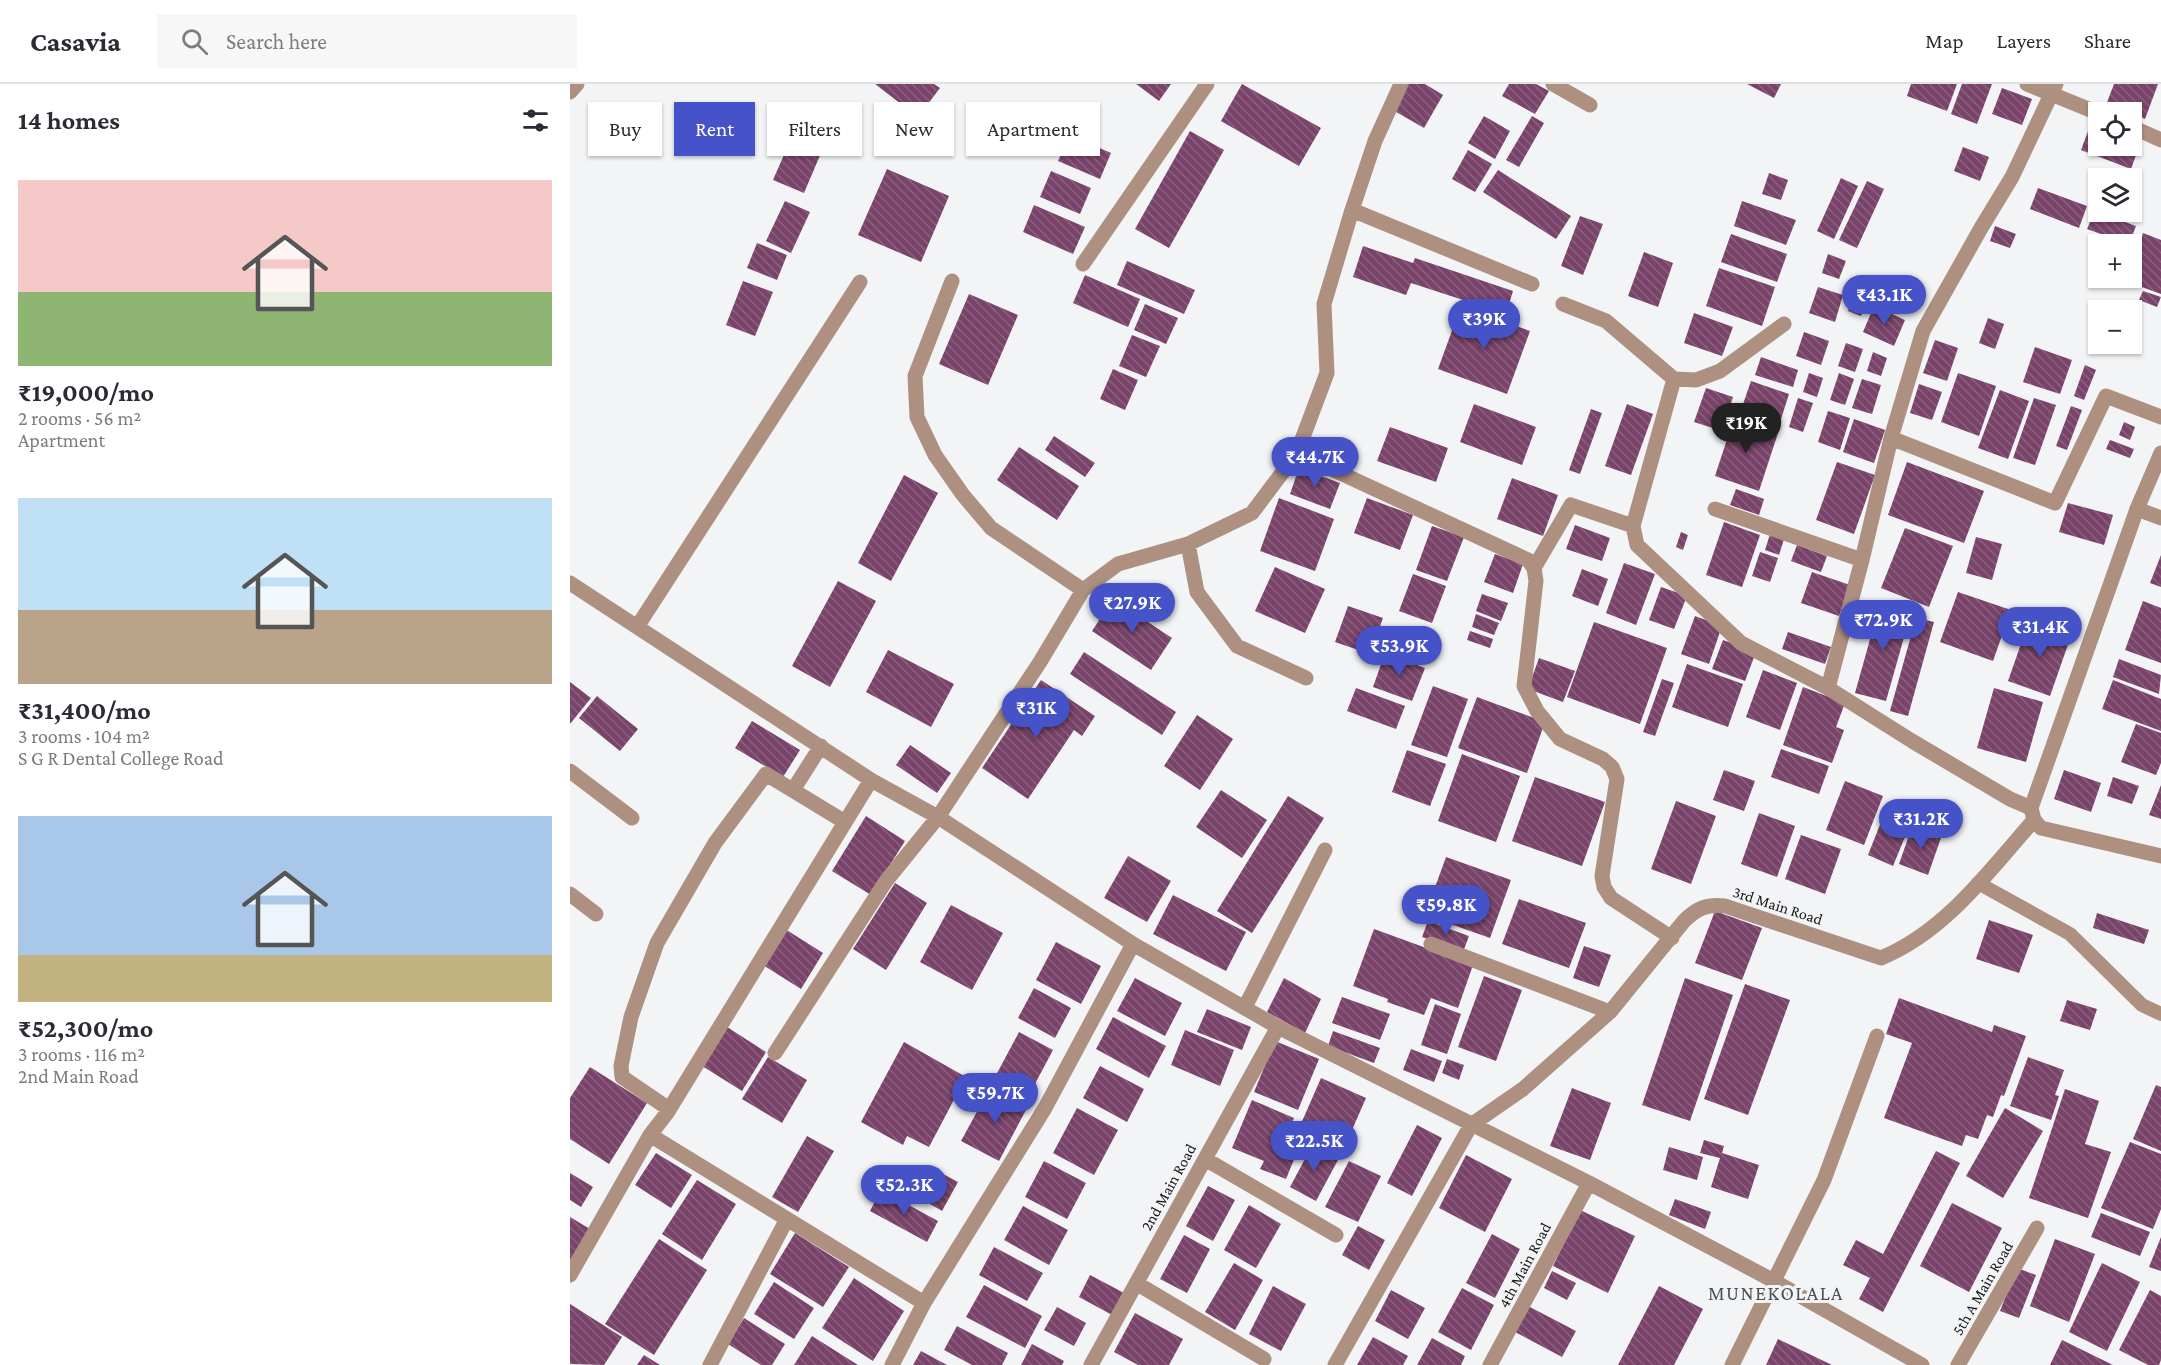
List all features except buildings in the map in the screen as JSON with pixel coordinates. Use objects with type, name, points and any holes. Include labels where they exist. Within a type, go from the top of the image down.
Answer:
[{"type":"street","points":[[570,92],[577,84]]},
{"type":"street","points":[[1083,264],[1207,84]]},
{"type":"street","points":[[774,1053],[886,880],[938,817],[1040,662],[1083,590],[1118,564],[1188,544],[1252,513],[1296,453],[1327,373],[1324,304],[1375,141],[1401,84]]},
{"type":"street","points":[[1553,84],[1590,105]]},
{"type":"street","points":[[2028,84],[2053,88],[2088,107]]},
{"type":"street","points":[[1828,688],[1863,560],[1891,438],[1923,331],[2012,177],[2053,88]]},
{"type":"street","points":[[2142,131],[2161,140]]},
{"type":"street","points":[[1352,210],[1532,284]]},
{"type":"street","points":[[952,281],[915,376],[917,417],[935,454],[963,495],[991,528],[1083,590]]},
{"type":"street","points":[[638,627],[860,282]]},
{"type":"street","points":[[1563,303],[1606,321],[1674,379],[1696,380],[1720,371],[1784,324]]},
{"type":"street","points":[[1674,379],[1633,526],[1637,545],[1741,643],[1828,688],[2010,799],[2035,819],[2161,856]]},
{"type":"street","points":[[1891,438],[2055,503],[2106,396],[2161,417]]},
{"type":"street","points":[[1296,453],[1528,560],[1534,568],[1536,581],[1524,686],[1537,711],[1560,739],[1603,759],[1612,767],[1617,780],[1602,876],[1604,887],[1611,898],[1672,938]]},
{"type":"street","points":[[2035,819],[2137,509],[2161,453]]},
{"type":"street","points":[[1534,568],[1571,505],[1633,526]]},
{"type":"street","points":[[1715,509],[1863,560]]},
{"type":"street","points":[[2137,509],[2161,518]]},
{"type":"street","points":[[1188,544],[1197,592],[1237,646],[1306,678]]},
{"type":"street","points":[[570,584],[871,780],[938,817],[1133,944],[1278,1027],[1589,1183],[1774,1281],[1922,1365]]},
{"type":"street","points":[[793,790],[821,747]]},
{"type":"street","points":[[570,771],[632,818]]},
{"type":"street","points":[[669,1109],[622,1077],[621,1066],[631,1017],[657,942],[715,843],[766,774],[845,822]]},
{"type":"street","points":[[570,1275],[650,1135],[669,1109],[871,780]]},
{"type":"street","name":"3rd Main Road","points":[[1471,1125],[1523,1089],[1610,1012],[1684,921],[1696,910],[1712,905],[1725,906],[1881,958],[1903,949],[1938,923],[1978,883],[2035,819]]},
{"type":"street","points":[[1245,1007],[1325,850]]},
{"type":"street","points":[[570,894],[597,914]]},
{"type":"street","points":[[892,1365],[924,1304],[1045,1108],[1133,944]]},
{"type":"street","points":[[1431,944],[1610,1012]]},
{"type":"street","name":"2nd Main Road","points":[[1091,1365],[1278,1027]]},
{"type":"street","points":[[1732,1365],[1824,1179],[1877,1036]]},
{"type":"street","points":[[1335,1365],[1471,1125]]},
{"type":"street","points":[[650,1135],[924,1304]]},
{"type":"street","points":[[1204,1159],[1336,1235]]},
{"type":"street","name":"4th Main Road","points":[[1490,1365],[1589,1183]]},
{"type":"street","points":[[710,1365],[787,1219]]},
{"type":"street","name":"5th A Main Road","points":[[1958,1365],[2037,1228]]},
{"type":"street","points":[[1136,1283],[1264,1359]]},
{"type":"lane","points":[[1978,883],[2070,934],[2142,1005],[2161,1014]]},
{"type":"district","name":"MUNEKOLALA","points":[[1776,1293]]}]
